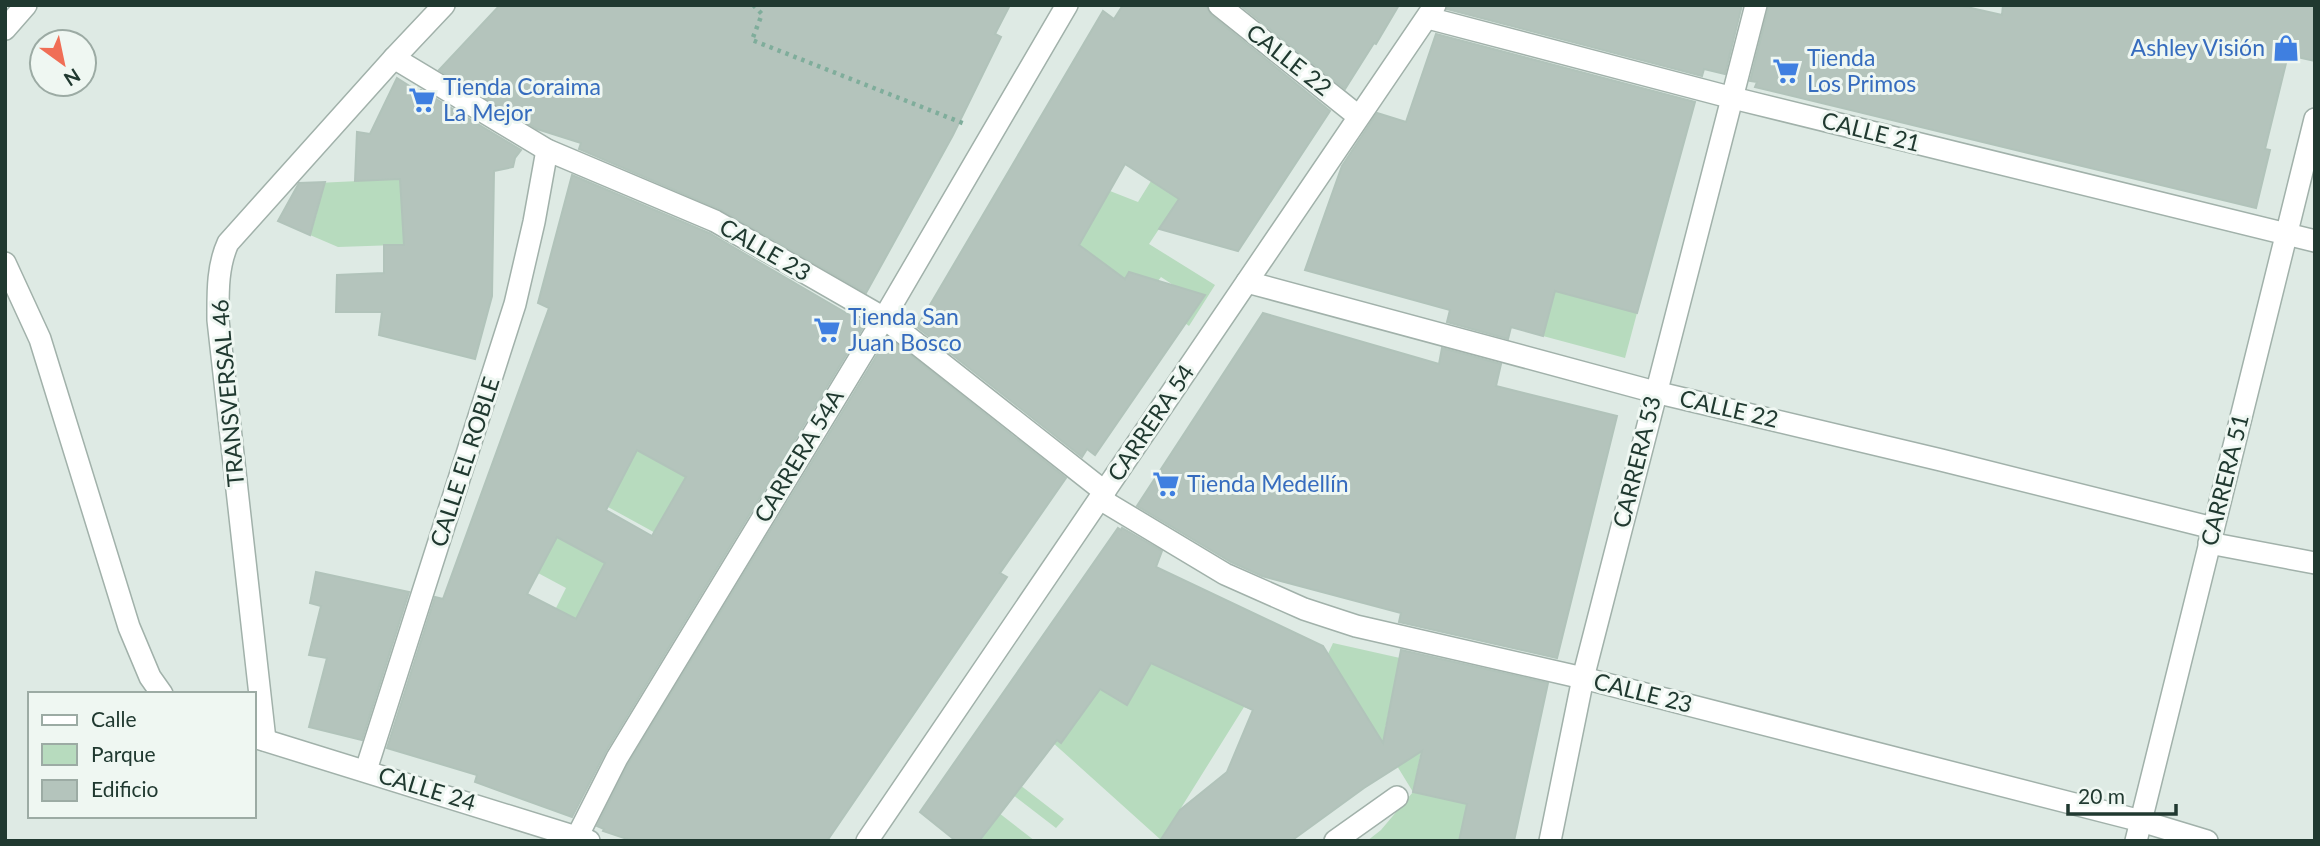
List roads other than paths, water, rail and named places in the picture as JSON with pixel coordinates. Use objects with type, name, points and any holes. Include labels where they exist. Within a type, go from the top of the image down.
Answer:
[{"type":"street","points":[[5,29],[26,5]]},
{"type":"street","name":"TRANSVERSAL 46","points":[[254,692],[218,320],[220,264],[228,243],[444,5]]},
{"type":"street","name":"CARRERA 54A","points":[[583,839],[638,723],[884,318],[1067,5]]},
{"type":"street","name":"CALLE 22","points":[[1219,5],[1358,116]]},
{"type":"street","name":"CARRERA 53","points":[[1550,841],[1583,678],[1756,5]]},
{"type":"street","name":"CARRERA 54","points":[[867,841],[1432,11]]},
{"type":"street","name":"CALLE 21","points":[[1432,11],[1733,98],[2315,241]]},
{"type":"street","name":"CALLE 23","points":[[394,58],[547,150],[715,221],[884,318],[1102,496],[1224,574],[1304,609],[1356,626],[1424,643],[1583,678],[2139,831],[2207,841]]},
{"type":"street","name":"CARRERA 51","points":[[2139,831],[2315,119]]},
{"type":"street","name":"CALLE EL ROBLE","points":[[366,770],[515,304],[547,150]]},
{"type":"street","points":[[5,263],[40,339],[129,627],[150,677],[161,692]]},
{"type":"street","name":"CALLE 22","points":[[1247,282],[1655,392],[1941,460],[2315,563]]},
{"type":"street","name":"TRANSVERSAL 46","points":[[256,707],[259,738]]},
{"type":"street","name":"CALLE 24","points":[[259,738],[583,839]]},
{"type":"street","points":[[1335,841],[1397,797]]},
{"type":"place","name":"Ashley Visión","points":[[2286,48]]},
{"type":"place","name":"Tienda Los Primos","points":[[1786,71]]},
{"type":"place","name":"Tienda Coraima La Mejor","points":[[422,100]]},
{"type":"place","name":"Tienda San Juan Bosco","points":[[827,330]]},
{"type":"place","name":"Tienda Medellín","points":[[1166,484]]}]
